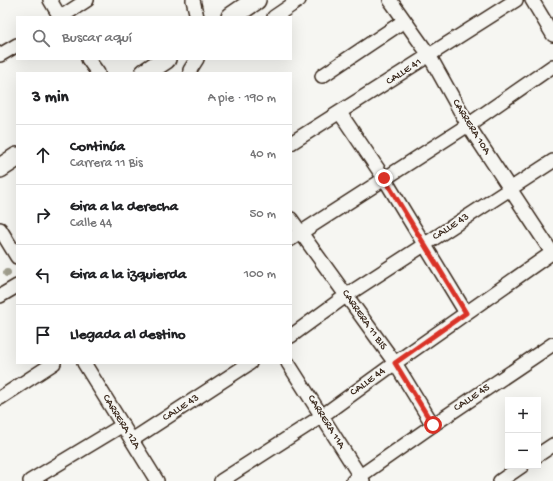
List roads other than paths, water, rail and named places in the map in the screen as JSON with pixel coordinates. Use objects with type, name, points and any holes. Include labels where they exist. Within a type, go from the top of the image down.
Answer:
[{"type":"street","points":[[50,0],[60,16]]},
{"type":"street","points":[[63,16],[88,0]]},
{"type":"street","points":[[193,0],[197,16]]},
{"type":"street","points":[[232,16],[256,0]]},
{"type":"street","points":[[275,16],[299,0]]},
{"type":"street","name":"CARRERA 10A","points":[[390,0],[429,56],[468,125],[553,253]]},
{"type":"street","name":"CALLE 41","points":[[292,142],[516,0]]},
{"type":"street","points":[[532,0],[553,35]]},
{"type":"street","points":[[322,76],[404,20]]},
{"type":"street","points":[[0,55],[16,46]]},
{"type":"street","points":[[89,60],[97,72]]},
{"type":"street","points":[[146,72],[164,60]]},
{"type":"street","points":[[190,70],[196,60]]},
{"type":"street","points":[[296,236],[468,125],[553,66]]},
{"type":"street","points":[[340,113],[384,178],[466,313]]},
{"type":"street","points":[[0,168],[16,158]]},
{"type":"street","name":"CALLE 43","points":[[292,335],[347,295],[553,161]]},
{"type":"street","name":"CARRERA 11 BIS","points":[[292,222],[296,236],[347,295],[395,363],[433,425]]},
{"type":"street","points":[[0,229],[16,255]]},
{"type":"street","name":"CALLE 44","points":[[220,481],[322,416],[395,363],[553,253]]},
{"type":"street","points":[[0,296],[16,287]]},
{"type":"street","name":"CALLE 45","points":[[359,479],[433,425],[553,344]]},
{"type":"street","points":[[0,398],[52,364]]},
{"type":"street","name":"CARRERA 12A","points":[[85,364],[157,481]]},
{"type":"street","name":"CALLE 43","points":[[132,440],[248,364]]},
{"type":"street","name":"CARRERA 11A","points":[[289,364],[322,416],[359,479]]},
{"type":"street","points":[[30,481],[123,425]]},
{"type":"street","points":[[541,453],[553,445]]},
{"type":"street","points":[[507,479],[519,469]]}]
